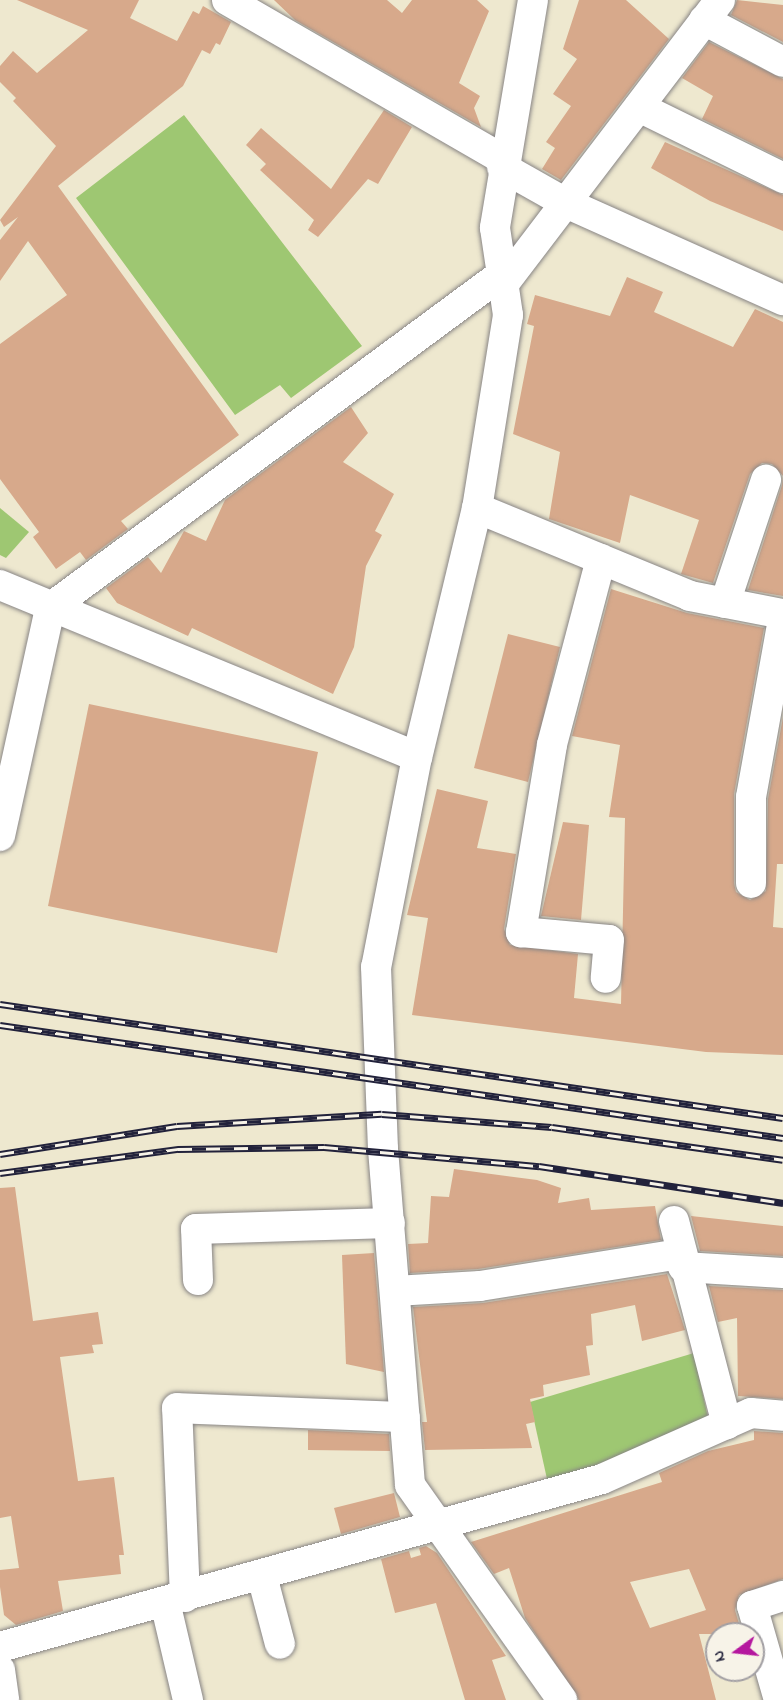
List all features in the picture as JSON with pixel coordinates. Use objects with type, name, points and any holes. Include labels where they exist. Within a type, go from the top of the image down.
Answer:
[{"type":"street","points":[[227,0],[503,163],[566,203],[782,298]]},
{"type":"street","points":[[533,0],[503,163],[495,228],[508,315],[477,508],[417,758],[376,967],[390,1222],[410,1485],[562,1700]]},
{"type":"street","points":[[0,836],[51,608],[504,277],[566,203],[712,10],[783,62]]},
{"type":"street","points":[[639,107],[783,178]]},
{"type":"street","points":[[725,603],[766,480]]},
{"type":"street","points":[[477,508],[690,596],[783,614]]},
{"type":"street","points":[[601,558],[552,745],[521,932],[609,939],[606,978]]},
{"type":"street","points":[[0,585],[417,758]]},
{"type":"street","points":[[752,883],[751,797],[783,620]]},
{"type":"street","points":[[674,1221],[682,1261],[727,1424]]},
{"type":"street","points":[[198,1280],[196,1229],[390,1222]]},
{"type":"street","points":[[395,1291],[480,1286],[682,1261],[783,1273]]},
{"type":"street","points":[[188,1700],[175,1599],[177,1408],[405,1417]]},
{"type":"street","points":[[0,1647],[441,1528],[602,1479],[751,1413],[783,1416]]},
{"type":"street","points":[[262,1576],[280,1644]]},
{"type":"street","points":[[779,1700],[752,1606],[783,1596]]},
{"type":"street","points":[[0,1670],[4,1700]]},
{"type":"green space","points":[[184,115],[362,346],[291,398],[280,385],[235,415],[76,198]]},
{"type":"green space","points":[[0,508],[29,532],[6,558],[0,555]]},
{"type":"green space","points":[[694,1353],[708,1418],[605,1463],[547,1479],[530,1402]]},
{"type":"building","points":[[17,0],[139,0],[130,18],[177,41],[193,11],[199,14],[203,6],[231,22],[220,45],[216,43],[210,54],[202,50],[183,86],[58,186],[239,435],[121,521],[128,529],[86,560],[80,552],[56,569],[33,537],[39,532],[0,479],[0,344],[67,295],[28,241],[0,281],[0,240],[18,217],[4,227],[0,220],[56,146],[13,101],[16,98],[0,82],[0,66],[13,51],[37,73],[88,30]]},
{"type":"building","points":[[274,0],[387,0],[402,13],[412,0],[477,0],[489,11],[459,83],[480,96],[474,108],[481,127],[295,20]]},
{"type":"building","points":[[579,0],[626,0],[669,39],[561,180],[542,169],[555,148],[546,142],[571,106],[553,94],[577,59],[563,49]]},
{"type":"building","points":[[737,0],[783,5],[783,42],[731,15]]},
{"type":"building","points":[[709,42],[783,79],[783,159],[702,119],[713,96],[682,78]]},
{"type":"building","points":[[384,110],[412,127],[378,184],[368,179],[318,237],[308,230],[314,220],[260,170],[266,164],[246,145],[261,128],[331,189]]},
{"type":"building","points":[[665,142],[783,195],[783,231],[710,201],[651,168]]},
{"type":"building","points":[[627,277],[663,292],[654,312],[733,347],[755,309],[783,322],[783,476],[772,464],[762,463],[750,474],[713,583],[681,574],[699,520],[630,495],[620,543],[549,519],[560,452],[513,434],[534,326],[527,324],[535,295],[610,316]]},
{"type":"building","points":[[351,407],[368,433],[343,462],[394,494],[375,531],[382,535],[366,566],[354,647],[333,694],[192,628],[188,636],[117,603],[106,588],[148,557],[161,573],[184,531],[206,541],[225,500]]},
{"type":"building","points":[[783,476],[783,596],[748,590]]},
{"type":"building","points":[[611,589],[687,613],[764,628],[734,794],[734,883],[736,892],[750,900],[766,891],[768,799],[783,717],[783,864],[777,864],[773,927],[783,928],[783,1055],[706,1052],[412,1015],[428,918],[407,915],[437,789],[488,801],[477,848],[516,854],[504,929],[510,945],[578,954],[574,998],[621,1004],[625,818],[609,817],[620,745],[572,736]]},
{"type":"building","points":[[508,634],[560,647],[528,782],[474,768]]},
{"type":"building","points":[[89,704],[318,752],[277,953],[48,906]]},
{"type":"building","points":[[563,822],[589,825],[581,920],[541,916]]},
{"type":"building","points":[[454,1169],[537,1180],[561,1188],[558,1203],[589,1198],[591,1210],[655,1206],[661,1240],[478,1269],[410,1273],[408,1244],[428,1243],[431,1196],[449,1197]]},
{"type":"building","points":[[15,1187],[33,1321],[98,1312],[103,1344],[92,1345],[94,1353],[60,1357],[78,1481],[114,1477],[124,1555],[119,1555],[121,1574],[58,1581],[63,1611],[16,1625],[4,1615],[0,1587],[0,1570],[19,1568],[11,1516],[0,1518],[0,1188]]},
{"type":"building","points":[[691,1216],[783,1226],[783,1256],[700,1251]]},
{"type":"building","points":[[374,1253],[384,1372],[346,1364],[342,1255]]},
{"type":"building","points":[[667,1274],[685,1330],[642,1341],[635,1305],[591,1314],[593,1345],[586,1346],[590,1375],[543,1385],[544,1396],[530,1399],[535,1422],[526,1424],[532,1448],[425,1450],[422,1422],[427,1422],[413,1307],[483,1303]]},
{"type":"building","points":[[709,1286],[783,1290],[783,1399],[738,1396],[737,1318],[718,1322]]},
{"type":"building","points":[[308,1430],[389,1434],[390,1451],[308,1450]]},
{"type":"building","points":[[754,1431],[783,1433],[783,1579],[739,1595],[735,1610],[738,1622],[705,1622],[705,1634],[699,1634],[705,1657],[705,1682],[711,1682],[716,1700],[579,1700],[525,1618],[509,1568],[494,1574],[471,1542],[662,1482],[659,1473],[708,1451],[754,1440]],"holes":[[[689,1569],[706,1610],[650,1628],[630,1582]]]},
{"type":"building","points":[[394,1493],[400,1517],[341,1534],[334,1508]]},
{"type":"building","points":[[426,1546],[437,1553],[506,1656],[492,1660],[506,1700],[465,1700],[436,1603],[395,1613],[381,1559],[409,1551],[411,1558],[421,1555],[419,1548]]},
{"type":"railway","points":[[0,1004],[783,1118]]},
{"type":"railway","points":[[0,1025],[783,1138]]},
{"type":"railway","points":[[0,1154],[177,1126],[382,1114],[552,1127],[783,1160]]},
{"type":"railway","points":[[0,1173],[178,1149],[324,1147],[539,1166],[783,1203]]}]
